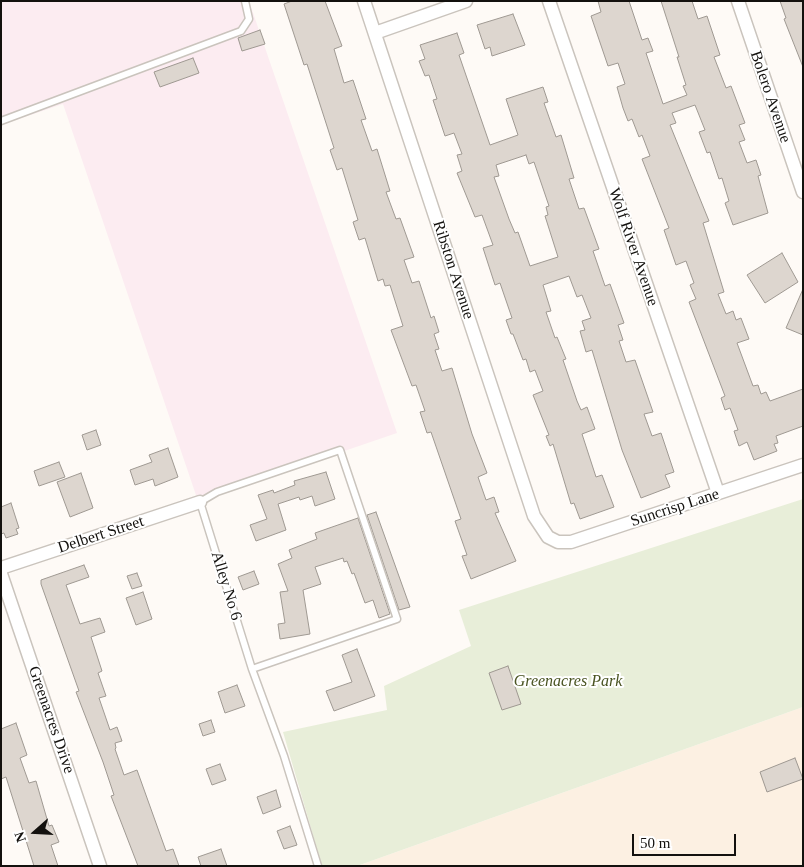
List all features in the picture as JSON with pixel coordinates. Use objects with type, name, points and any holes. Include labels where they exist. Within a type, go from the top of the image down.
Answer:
[{"type":"street","name":"Ribston Avenue","points":[[364,1],[534,516],[548,537]]},
{"type":"street","points":[[375,33],[466,1]]},
{"type":"street","name":"Wolf River Avenue","points":[[549,1],[718,494]]},
{"type":"street","name":"Bolero Avenue","points":[[738,1],[803,192]]},
{"type":"street","name":"Suncrisp Lane","points":[[548,537],[558,542],[571,542],[803,465]]},
{"type":"street","name":"Delbert Street","points":[[1,568],[200,502]]},
{"type":"street","name":"Greenacres Drive","points":[[1,574],[100,866]]},
{"type":"lane","points":[[1,121],[241,31],[249,19],[245,1]]},
{"type":"lane","points":[[200,502],[217,492],[340,450],[397,619],[252,669]]},
{"type":"lane","name":"Alley No 6","points":[[200,502],[252,669],[284,756],[318,866]]},
{"type":"shaded area","points":[[1,1],[249,1],[397,433],[198,501],[63,104],[1,125]]},
{"type":"shaded area","points":[[803,707],[803,866],[357,866]]},
{"type":"green space","name":"Greenacres Park","points":[[803,499],[803,707],[357,866],[322,866],[283,732],[387,710],[384,686],[471,646],[459,610]]},
{"type":"building","points":[[292,1],[325,1],[342,46],[334,49],[344,83],[353,80],[366,119],[361,120],[372,151],[377,149],[390,191],[386,192],[396,219],[400,218],[414,257],[404,260],[412,283],[419,281],[431,318],[434,316],[439,332],[434,334],[439,349],[435,350],[442,371],[452,368],[472,434],[487,473],[478,477],[486,500],[494,497],[499,512],[495,513],[516,561],[471,579],[462,556],[467,555],[455,521],[461,519],[431,432],[427,433],[420,412],[425,411],[416,385],[412,386],[391,330],[403,326],[390,285],[385,286],[383,279],[378,281],[365,238],[359,240],[353,222],[358,220],[342,168],[337,170],[330,150],[334,148],[307,64],[304,65],[284,4]]},
{"type":"building","points":[[598,1],[629,1],[642,40],[648,38],[653,51],[646,53],[663,104],[687,95],[683,86],[686,85],[677,57],[679,57],[661,1],[692,1],[698,19],[707,16],[720,55],[714,57],[726,88],[731,86],[745,123],[739,125],[745,140],[739,142],[747,163],[756,160],[761,175],[758,176],[768,213],[733,225],[725,203],[729,201],[722,178],[719,179],[710,152],[707,153],[699,132],[705,130],[695,105],[672,113],[676,123],[670,125],[709,221],[703,223],[724,292],[718,294],[726,314],[733,311],[736,320],[741,318],[749,339],[737,343],[753,386],[758,385],[761,394],[766,392],[770,401],[803,389],[803,426],[776,436],[778,443],[774,444],[777,451],[754,460],[747,442],[739,446],[734,431],[738,430],[730,408],[725,410],[721,398],[725,396],[689,302],[696,299],[690,285],[694,283],[686,261],[676,265],[664,230],[669,228],[642,159],[650,156],[642,135],[639,137],[632,119],[628,121],[617,87],[625,84],[618,63],[608,66],[591,16],[601,12]]},
{"type":"building","points":[[780,1],[803,1],[803,67],[784,19],[786,18]]},
{"type":"building","points":[[513,14],[525,45],[492,56],[490,47],[485,49],[477,25]]},
{"type":"building","points":[[260,30],[265,44],[242,51],[238,38]]},
{"type":"building","points":[[457,33],[464,53],[459,55],[490,145],[518,135],[506,99],[543,87],[548,102],[544,103],[556,137],[561,135],[574,178],[569,179],[579,209],[584,208],[599,249],[593,251],[605,286],[610,284],[624,323],[618,325],[623,340],[619,341],[626,362],[635,360],[653,412],[644,414],[652,436],[661,433],[674,472],[665,475],[670,487],[641,498],[622,450],[592,350],[586,352],[580,331],[585,330],[582,321],[591,318],[582,295],[577,297],[569,276],[543,285],[551,311],[546,312],[555,338],[557,337],[566,359],[563,360],[577,401],[581,410],[587,407],[595,429],[582,434],[596,477],[602,475],[614,507],[580,519],[574,503],[571,504],[553,444],[550,446],[546,436],[549,435],[533,395],[543,391],[535,370],[530,372],[526,359],[523,360],[506,320],[512,318],[500,283],[495,285],[483,248],[493,245],[482,215],[475,217],[457,173],[462,171],[457,155],[462,154],[454,133],[445,136],[433,100],[437,99],[429,75],[425,76],[419,61],[425,59],[420,45]],"holes":[[[526,155],[529,164],[534,162],[549,206],[546,207],[548,215],[545,216],[558,257],[530,266],[518,232],[515,233],[509,219],[494,177],[499,176],[496,165]]]},
{"type":"building","points":[[193,58],[199,73],[160,87],[154,72]]},
{"type":"building","points":[[782,253],[798,282],[765,303],[747,275]]},
{"type":"building","points":[[803,289],[803,335],[786,328]]},
{"type":"building","points":[[96,430],[101,445],[87,450],[82,435]]},
{"type":"building","points":[[168,448],[178,477],[155,486],[153,479],[135,485],[130,470],[152,462],[149,455]]},
{"type":"building","points":[[59,462],[65,477],[39,486],[34,471]]},
{"type":"building","points":[[326,472],[335,499],[315,506],[312,496],[300,500],[299,497],[278,504],[286,530],[256,541],[250,525],[267,519],[258,495],[273,490],[274,493],[295,485],[294,481]]},
{"type":"building","points":[[81,473],[93,508],[70,517],[57,482]]},
{"type":"building","points":[[11,503],[19,528],[16,529],[18,534],[6,538],[4,533],[1,534],[1,507]]},
{"type":"building","points":[[376,512],[410,607],[399,610],[367,515]]},
{"type":"building","points":[[358,518],[390,614],[379,618],[373,600],[365,603],[354,573],[352,574],[347,561],[344,562],[343,558],[315,567],[321,584],[303,590],[310,634],[280,639],[278,624],[285,623],[280,592],[288,591],[278,564],[292,558],[289,550],[317,539],[315,533]]},
{"type":"building","points":[[84,565],[89,577],[66,585],[80,624],[100,618],[105,632],[91,637],[102,671],[98,673],[106,696],[99,698],[110,730],[117,727],[122,741],[115,743],[115,749],[124,775],[137,770],[166,851],[173,849],[179,866],[138,866],[111,796],[114,795],[76,692],[79,691],[41,584],[41,580]]},
{"type":"building","points":[[254,571],[259,584],[243,590],[238,577]]},
{"type":"building","points":[[137,573],[142,586],[132,589],[127,576]]},
{"type":"building","points":[[143,592],[152,619],[136,625],[126,598]]},
{"type":"building","points":[[357,649],[375,696],[334,711],[326,691],[352,682],[342,655]]},
{"type":"building","points":[[508,666],[521,704],[502,710],[489,673]]},
{"type":"building","points":[[237,685],[245,706],[225,713],[218,692]]},
{"type":"building","points":[[211,720],[215,732],[203,736],[199,724]]},
{"type":"building","points":[[16,723],[27,755],[20,758],[29,783],[36,781],[49,826],[52,825],[59,842],[51,845],[58,866],[34,866],[6,777],[1,779],[1,729]]},
{"type":"building","points":[[795,758],[803,779],[767,792],[760,772]]},
{"type":"building","points":[[220,764],[226,780],[212,785],[206,769]]},
{"type":"building","points":[[276,790],[281,807],[263,814],[257,797]]},
{"type":"building","points":[[290,826],[297,845],[284,849],[277,831]]},
{"type":"building","points":[[221,849],[227,866],[201,866],[198,857]]}]
